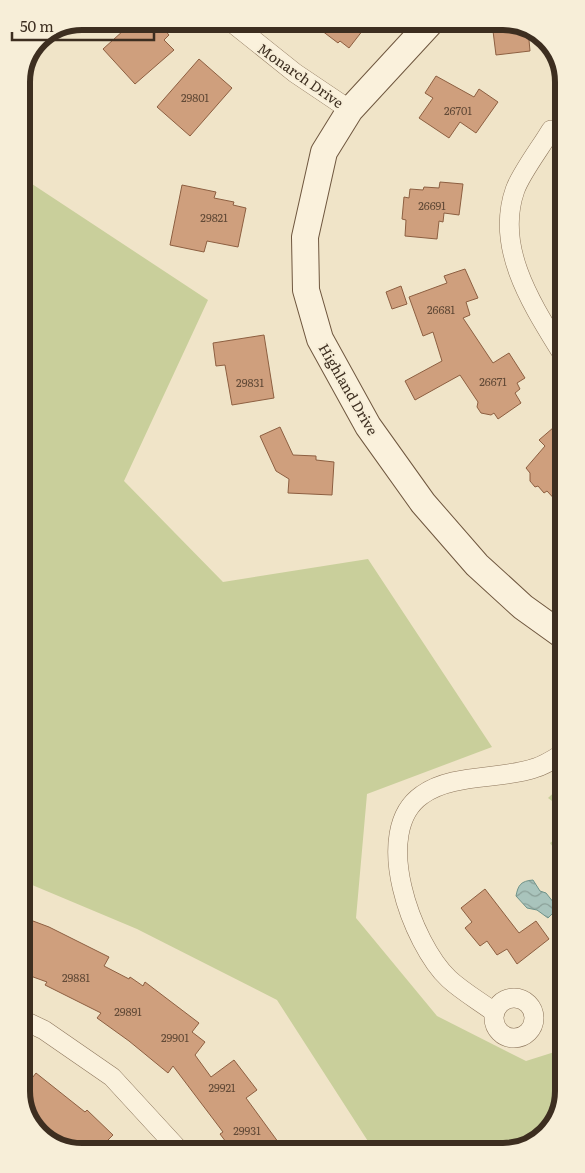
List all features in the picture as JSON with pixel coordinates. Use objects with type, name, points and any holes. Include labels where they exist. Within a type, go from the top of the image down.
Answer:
[{"type":"street","name":"Monarch Drive","points":[[241,30],[295,73],[350,110]]},
{"type":"street","name":"Highland Drive","points":[[424,30],[350,110],[324,152],[305,237],[306,290],[320,339],[368,426],[423,503],[477,565],[523,607],[555,630]]},
{"type":"street","points":[[550,130],[515,189],[508,228],[516,265],[534,307],[555,342]]},
{"type":"street","points":[[494,1012],[448,978],[419,937],[403,894],[398,845],[399,828],[406,810],[421,795],[439,786],[535,768],[555,758]]},
{"type":"street","points":[[30,1023],[44,1030],[112,1077],[173,1143]]},
{"type":"green space","points":[[30,183],[208,300],[124,481],[223,582],[368,559],[492,747],[367,794],[356,918],[437,1016],[526,1061],[555,1052],[555,1097],[550,1114],[537,1130],[523,1139],[513,1142],[369,1143],[277,1000],[137,929],[30,884]]},
{"type":"green space","points":[[555,792],[555,803],[548,798]]},
{"type":"green space","points":[[555,839],[555,850],[550,843]]},
{"type":"water","points":[[533,880],[540,891],[546,893],[555,904],[555,911],[548,918],[537,910],[527,908],[516,896],[521,884]]},
{"type":"building","points":[[124,30],[165,30],[169,35],[164,40],[174,50],[135,84],[103,49]]},
{"type":"building","points":[[321,30],[363,30],[349,48],[340,41],[338,43]]},
{"type":"building","points":[[506,30],[526,35],[529,37],[530,51],[496,55],[493,31]]},
{"type":"building","points":[[199,59],[232,88],[190,136],[157,107]]},
{"type":"building","points":[[436,76],[474,97],[479,89],[498,102],[476,133],[460,122],[449,138],[419,118],[433,98],[425,93]]},
{"type":"building","points":[[440,182],[463,184],[459,215],[444,213],[443,222],[439,221],[437,239],[405,236],[406,220],[402,219],[404,197],[409,198],[410,189],[423,190],[424,187],[439,188]]},
{"type":"building","points":[[182,185],[216,192],[214,198],[234,202],[233,205],[246,208],[238,247],[207,241],[204,252],[170,245]]},
{"type":"building","points":[[465,269],[478,298],[466,302],[470,315],[463,318],[493,363],[509,353],[525,378],[517,383],[520,389],[515,393],[521,403],[498,419],[494,413],[491,415],[481,413],[477,407],[478,402],[460,375],[415,400],[405,381],[442,361],[433,332],[423,336],[409,297],[447,283],[444,276]]},
{"type":"building","points":[[401,286],[407,304],[392,309],[386,292]]},
{"type":"building","points":[[264,335],[274,398],[232,405],[225,365],[216,366],[213,343]]},
{"type":"building","points":[[555,426],[555,500],[547,491],[544,493],[538,486],[535,487],[530,481],[530,473],[526,468],[545,446],[539,440]]},
{"type":"building","points":[[280,427],[293,455],[316,456],[316,460],[334,462],[332,495],[288,493],[289,479],[276,471],[260,436]]},
{"type":"building","points":[[485,889],[519,933],[536,921],[549,939],[517,964],[507,949],[497,955],[487,941],[480,946],[465,928],[472,922],[461,908]]},
{"type":"building","points":[[30,920],[49,927],[109,957],[104,966],[129,979],[130,977],[143,986],[145,982],[199,1023],[192,1032],[205,1042],[195,1055],[211,1077],[234,1060],[257,1090],[246,1098],[279,1143],[227,1143],[220,1134],[223,1132],[173,1066],[168,1073],[97,1018],[101,1013],[45,985],[47,982],[30,976]]},
{"type":"building","points":[[36,1073],[85,1112],[87,1110],[113,1135],[105,1143],[72,1142],[56,1136],[45,1128],[34,1111],[31,1101],[30,1081]]}]
